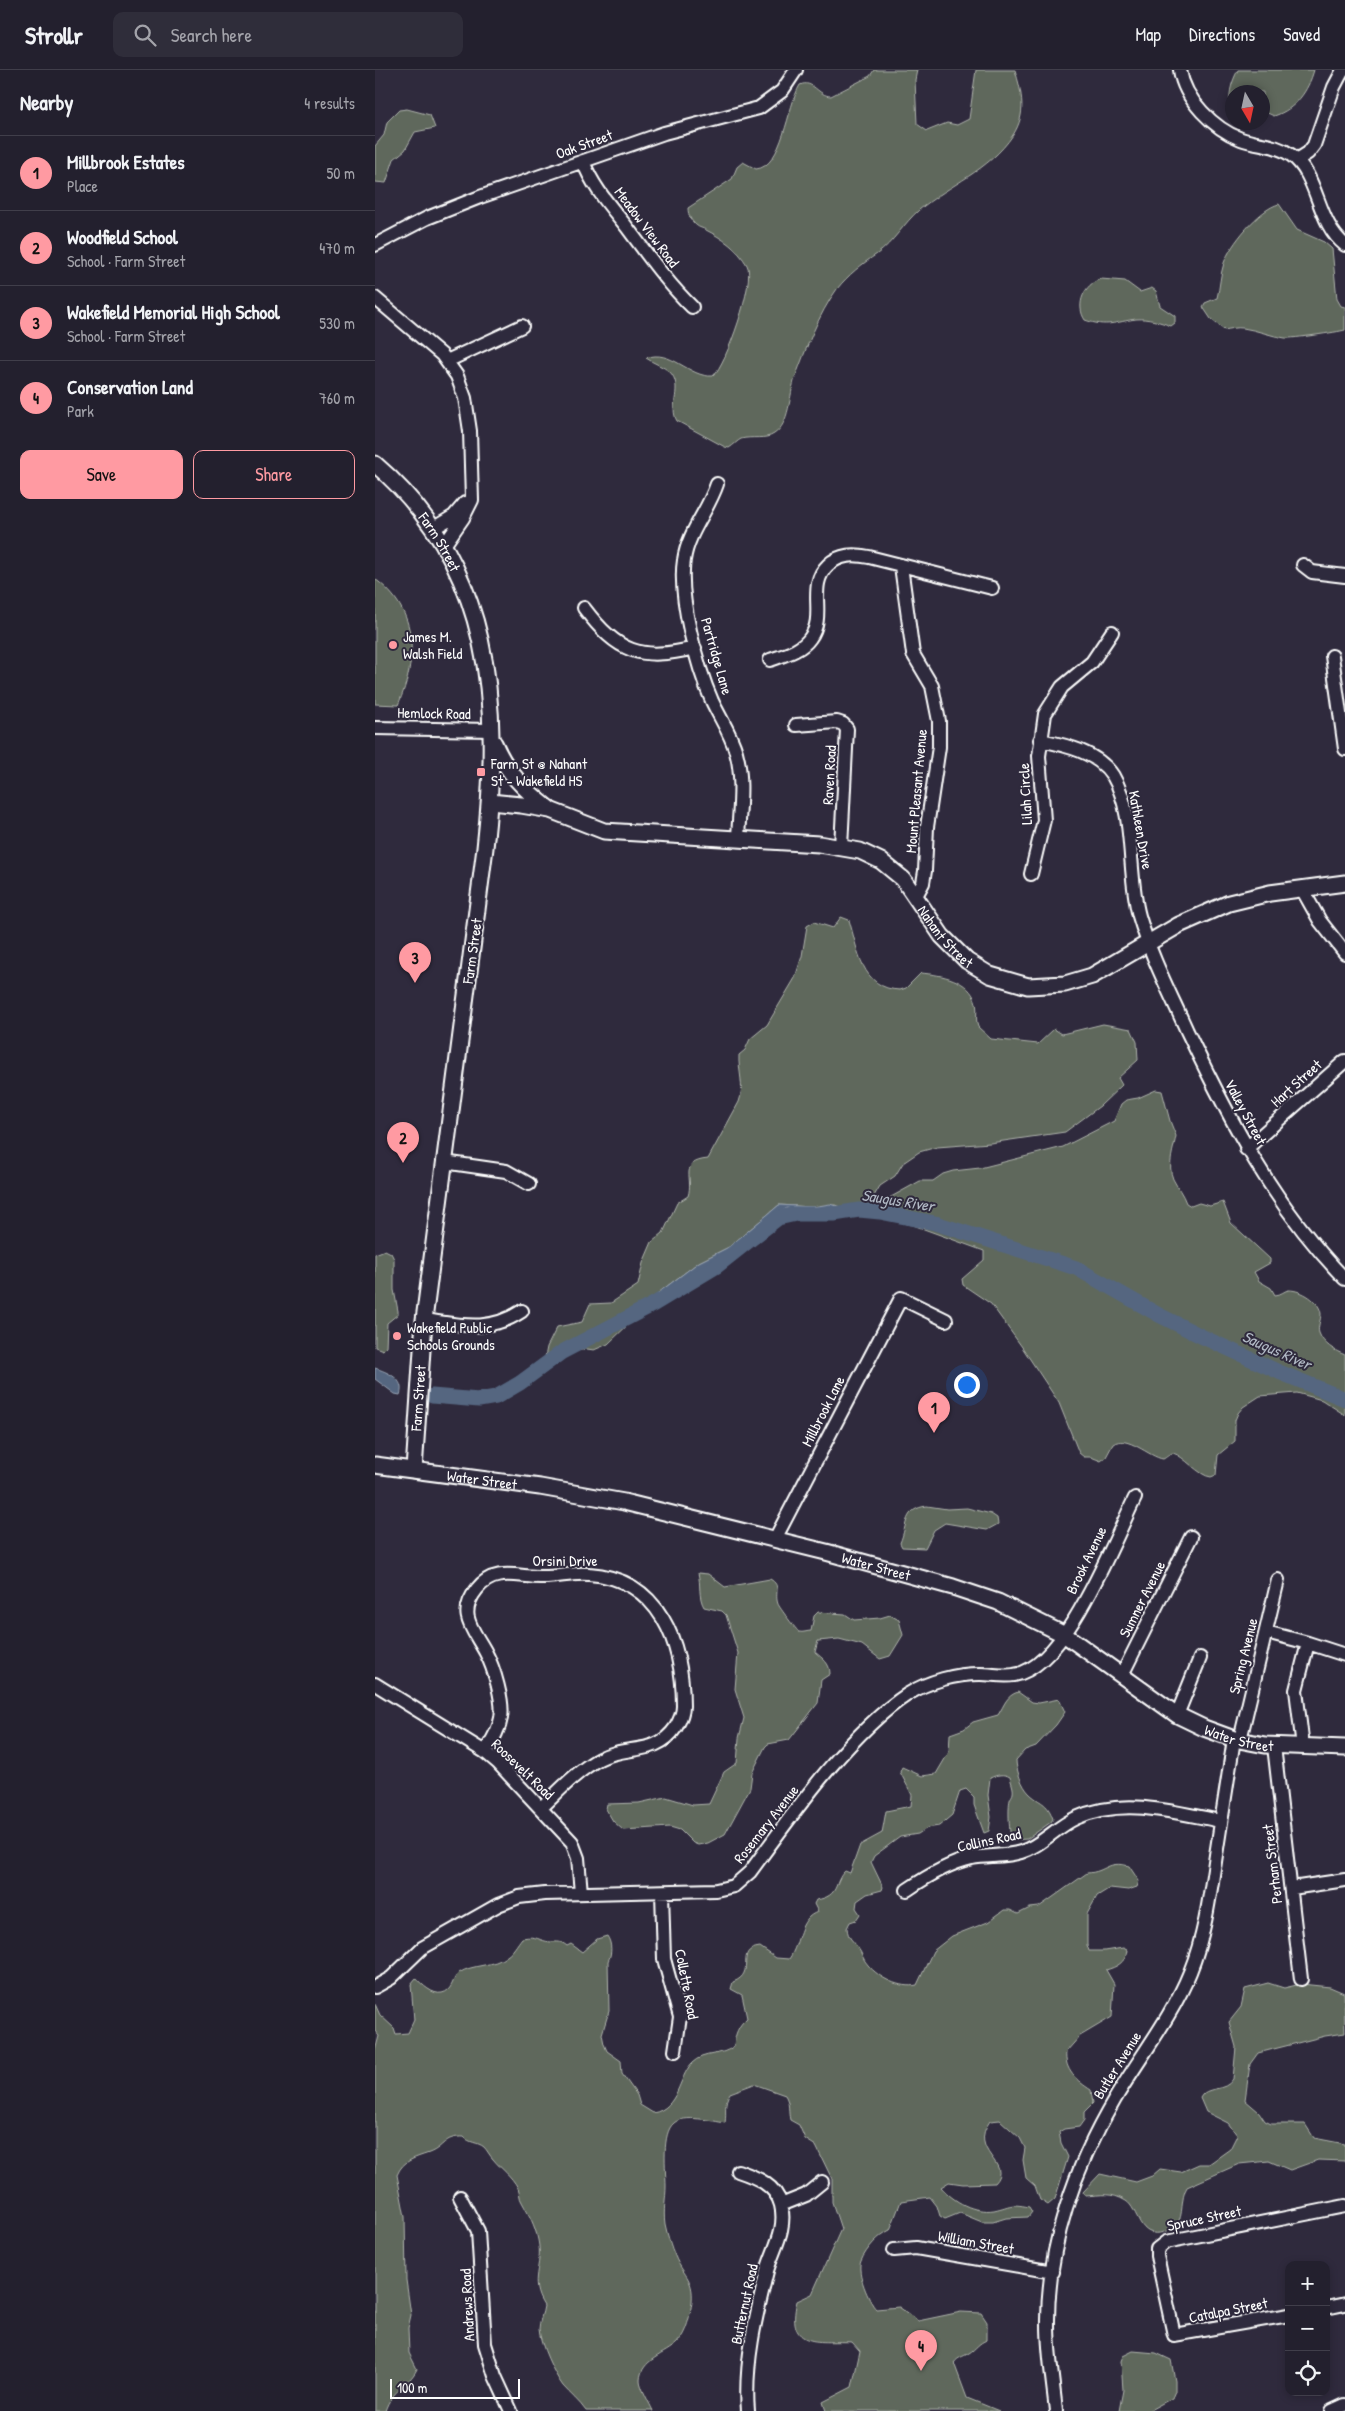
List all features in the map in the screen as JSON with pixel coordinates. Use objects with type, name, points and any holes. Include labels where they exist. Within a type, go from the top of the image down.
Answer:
[{"type":"main road","name":"Farm Street","points":[[375,464],[408,496],[434,528],[445,544],[467,592],[487,668],[492,734],[490,795],[424,1320],[414,1470]]},
{"type":"main road","name":"Nahant Street","points":[[492,734],[503,761],[524,788],[550,810]]},
{"type":"main road","points":[[490,795],[511,784],[524,788]]},
{"type":"main road","name":"Nahant Street","points":[[490,795],[521,805],[550,810],[604,831],[841,847],[860,851],[881,862],[903,879],[942,936],[957,953],[990,975],[1017,984],[1051,986],[1079,980],[1104,970],[1147,943],[1196,916],[1229,903],[1262,895],[1345,883]]},
{"type":"main road","name":"Water Street","points":[[375,1465],[585,1494],[775,1539],[967,1591],[1009,1607],[1065,1636],[1177,1715],[1204,1728],[1237,1740],[1274,1746],[1345,1748]]},
{"type":"street","name":"Oak Street","points":[[375,245],[410,226],[446,210],[583,161],[671,131],[759,108],[782,90],[796,70]]},
{"type":"street","points":[[1180,70],[1189,95],[1220,126],[1239,138],[1281,149],[1297,160],[1306,174],[1329,226],[1345,245]]},
{"type":"street","points":[[1297,160],[1308,153],[1314,144],[1334,87],[1343,70]]},
{"type":"street","name":"Meadow View Road","points":[[583,161],[590,178],[671,287],[692,308]]},
{"type":"street","points":[[375,298],[424,338],[447,361],[460,383],[467,405],[472,497],[469,508],[445,544]]},
{"type":"street","points":[[447,361],[522,326]]},
{"type":"street","name":"Partridge Lane","points":[[717,484],[709,505],[690,539],[683,567],[685,595],[695,648],[708,691],[732,742],[738,761],[741,782],[737,839]]},
{"type":"street","points":[[434,528],[448,521],[459,510],[471,487]]},
{"type":"street","points":[[770,660],[796,650],[811,638],[817,622],[816,590],[819,578],[831,563],[843,557],[854,555],[992,588]]},
{"type":"street","name":"Mount Pleasant Avenue","points":[[901,566],[913,654],[932,686],[939,721],[939,747],[927,827],[925,871],[923,883],[916,896]]},
{"type":"street","points":[[1303,566],[1312,572],[1345,576]]},
{"type":"street","points":[[584,608],[611,638],[636,651],[661,655],[695,648]]},
{"type":"street","name":"Lilah Circle","points":[[1031,874],[1044,820],[1040,740],[1045,714],[1055,695],[1069,679],[1092,662],[1112,632]]},
{"type":"street","points":[[1332,656],[1342,698],[1345,749]]},
{"type":"street","name":"Raven Road","points":[[796,725],[837,722],[847,728],[841,847]]},
{"type":"street","name":"Hemlock Road","points":[[375,728],[492,734]]},
{"type":"street","name":"Kathleen Drive","points":[[1040,740],[1064,745],[1089,755],[1103,764],[1113,776],[1125,813],[1137,906],[1147,943]]},
{"type":"street","points":[[1302,889],[1312,910],[1345,953]]},
{"type":"street","name":"Valley Street","points":[[1147,943],[1163,982],[1246,1149],[1287,1209],[1343,1273]]},
{"type":"street","name":"Hart Street","points":[[1246,1149],[1345,1061]]},
{"type":"street","points":[[444,1162],[506,1171],[529,1184]]},
{"type":"street","name":"Millbrook Lane","points":[[775,1539],[901,1298],[947,1320]]},
{"type":"street","points":[[424,1320],[470,1326],[487,1326],[509,1320],[522,1311]]},
{"type":"street","name":"Brook Avenue","points":[[1065,1636],[1075,1620],[1135,1498]]},
{"type":"street","name":"Sumner Avenue","points":[[1122,1675],[1191,1537]]},
{"type":"street","name":"Orsini Drive","points":[[485,1752],[498,1729],[502,1711],[489,1659],[471,1629],[468,1618],[470,1601],[482,1583],[491,1577],[503,1574],[543,1578],[589,1574],[621,1582],[648,1599],[664,1618],[674,1643],[683,1703],[681,1718],[671,1734],[660,1743],[647,1748],[618,1752],[601,1758],[577,1775],[541,1808]]},
{"type":"street","name":"Spring Avenue","points":[[1237,1740],[1278,1580]]},
{"type":"street","points":[[1266,1632],[1345,1655]]},
{"type":"street","name":"Rosemary Avenue","points":[[375,1987],[391,1978],[422,1948],[499,1905],[531,1895],[716,1890],[740,1883],[845,1752],[888,1710],[909,1694],[934,1682],[957,1676],[1023,1673],[1037,1665],[1065,1636]]},
{"type":"street","points":[[1303,1748],[1296,1690],[1308,1643]]},
{"type":"street","points":[[1177,1715],[1200,1658]]},
{"type":"street","name":"Roosevelt Road","points":[[375,1685],[485,1752],[541,1808],[574,1846],[578,1858],[581,1893]]},
{"type":"street","name":"Butler Avenue","points":[[1056,2411],[1048,2323],[1053,2272],[1070,2196],[1086,2150],[1115,2098],[1181,1991],[1196,1957],[1208,1908],[1221,1821],[1237,1740]]},
{"type":"street","name":"Perham Street","points":[[1274,1746],[1292,1888],[1301,1979]]},
{"type":"street","name":"Collins Road","points":[[907,1890],[937,1872],[970,1858],[1023,1851],[1074,1819],[1105,1809],[1121,1806],[1148,1807],[1221,1821]]},
{"type":"street","points":[[1292,1888],[1345,1880]]},
{"type":"street","name":"Collette Road","points":[[662,1892],[665,1966],[679,2018],[675,2051]]},
{"type":"street","points":[[738,2171],[766,2183],[777,2196],[781,2205],[806,2195],[822,2182]]},
{"type":"street","name":"Andrews Road","points":[[460,2197],[475,2222],[478,2231],[485,2344],[493,2370],[511,2411]]},
{"type":"street","name":"Butternut Road","points":[[748,2411],[749,2369],[753,2333],[771,2258],[781,2235],[781,2205]]},
{"type":"street","name":"Spruce Street","points":[[1174,2335],[1157,2256],[1157,2249],[1162,2244],[1345,2206]]},
{"type":"street","name":"William Street","points":[[894,2250],[916,2248],[1053,2272]]},
{"type":"street","points":[[1330,2307],[1345,2304]]},
{"type":"street","name":"Catalpa Street","points":[[1174,2335],[1285,2316]]},
{"type":"street","points":[[1332,2411],[1345,2405]]},
{"type":"green space","points":[[874,70],[917,70],[915,80],[917,124],[927,131],[947,123],[957,125],[969,119],[976,70],[1015,70],[1022,103],[1020,119],[1013,135],[993,158],[919,210],[883,249],[855,270],[837,289],[818,321],[808,344],[795,378],[786,416],[779,429],[771,436],[741,439],[729,448],[725,447],[677,421],[674,409],[676,384],[674,378],[670,372],[646,358],[664,357],[696,373],[713,376],[719,369],[732,340],[744,304],[749,274],[747,265],[729,244],[705,229],[698,227],[691,220],[688,208],[732,179],[737,167],[743,162],[756,169],[765,166],[778,147],[800,85],[808,84],[831,96],[870,76]]},
{"type":"green space","points":[[1238,70],[1314,70],[1305,92],[1295,104],[1274,116],[1270,114],[1270,85],[1232,85]]},
{"type":"green space","points":[[407,109],[430,115],[435,128],[415,132],[405,150],[394,159],[386,183],[375,182],[375,146],[384,135],[387,122],[399,110]]},
{"type":"green space","points":[[1279,204],[1297,230],[1324,242],[1332,249],[1337,299],[1341,306],[1345,307],[1345,330],[1285,338],[1243,328],[1224,330],[1211,319],[1203,307],[1205,303],[1217,298],[1224,263],[1232,247],[1254,220],[1271,207]]},
{"type":"green space","points":[[1101,279],[1125,281],[1140,292],[1152,288],[1156,291],[1160,306],[1175,316],[1175,323],[1171,326],[1154,321],[1136,319],[1099,324],[1085,320],[1081,308],[1083,296],[1090,285]]},
{"type":"green space","name":"James M. Walsh Field","points":[[375,579],[400,606],[407,621],[411,637],[409,670],[405,688],[398,705],[375,704]]},
{"type":"green space","points":[[841,917],[849,920],[863,966],[877,983],[887,988],[900,990],[906,988],[921,973],[946,977],[961,983],[973,995],[977,1006],[978,1027],[991,1039],[1038,1044],[1054,1029],[1062,1034],[1103,1024],[1131,1029],[1137,1042],[1138,1060],[1118,1078],[1122,1085],[1100,1106],[1065,1132],[990,1143],[937,1147],[919,1152],[903,1163],[895,1176],[880,1186],[874,1196],[876,1200],[882,1202],[920,1181],[933,1181],[943,1174],[953,1171],[980,1168],[1063,1147],[1114,1121],[1121,1104],[1126,1100],[1138,1098],[1156,1090],[1162,1091],[1176,1136],[1171,1162],[1171,1174],[1186,1203],[1191,1206],[1199,1203],[1210,1206],[1223,1202],[1231,1223],[1270,1259],[1270,1263],[1254,1272],[1259,1281],[1271,1288],[1275,1295],[1287,1290],[1294,1290],[1305,1294],[1320,1309],[1321,1314],[1318,1328],[1323,1341],[1345,1355],[1345,1415],[1322,1400],[1297,1393],[1260,1396],[1243,1407],[1238,1413],[1235,1420],[1235,1441],[1218,1455],[1216,1475],[1211,1477],[1206,1476],[1173,1453],[1163,1459],[1125,1442],[1113,1444],[1106,1457],[1101,1461],[1091,1457],[1084,1457],[1079,1453],[1059,1403],[1022,1347],[991,1304],[963,1285],[962,1279],[984,1260],[984,1251],[861,1206],[846,1209],[835,1205],[812,1207],[779,1205],[729,1247],[699,1262],[662,1290],[643,1306],[634,1319],[608,1344],[594,1350],[587,1349],[545,1357],[547,1347],[557,1327],[582,1322],[590,1304],[611,1303],[638,1285],[643,1263],[652,1242],[663,1233],[677,1203],[688,1196],[690,1167],[699,1161],[708,1159],[739,1102],[741,1085],[739,1055],[745,1050],[750,1039],[767,1025],[795,978],[802,956],[807,926],[814,922],[833,928]]},
{"type":"green space","points":[[385,1250],[391,1253],[394,1259],[394,1290],[398,1314],[387,1323],[386,1347],[383,1350],[375,1347],[375,1254]]},
{"type":"green space","points":[[927,1506],[947,1509],[967,1508],[991,1514],[997,1518],[998,1524],[987,1530],[945,1523],[934,1530],[925,1548],[902,1547],[900,1543],[907,1518],[914,1510]]},
{"type":"green space","points":[[698,1573],[708,1574],[725,1587],[770,1579],[777,1587],[778,1604],[799,1632],[811,1631],[814,1616],[818,1612],[845,1614],[854,1620],[880,1618],[890,1615],[899,1620],[903,1635],[890,1656],[880,1659],[862,1645],[839,1639],[818,1641],[815,1652],[827,1664],[830,1674],[821,1680],[818,1703],[789,1740],[768,1744],[765,1747],[752,1773],[750,1788],[725,1834],[708,1843],[698,1845],[693,1843],[680,1830],[670,1827],[623,1830],[613,1821],[606,1809],[607,1804],[639,1803],[666,1797],[693,1805],[709,1804],[724,1772],[737,1763],[739,1738],[744,1718],[735,1689],[738,1653],[726,1615],[722,1611],[704,1607],[701,1599]]},
{"type":"green space","points":[[1018,1692],[1032,1702],[1039,1703],[1059,1699],[1065,1712],[1056,1725],[1036,1746],[1025,1750],[1016,1760],[1018,1773],[1024,1786],[1051,1813],[1053,1819],[1051,1822],[1027,1839],[1012,1840],[1009,1803],[1013,1794],[1013,1787],[1010,1777],[1000,1775],[990,1778],[988,1795],[991,1817],[989,1831],[984,1833],[974,1805],[974,1797],[966,1789],[960,1791],[952,1815],[939,1826],[927,1828],[918,1834],[900,1837],[874,1856],[871,1862],[883,1887],[882,1890],[867,1894],[857,1901],[856,1908],[860,1914],[856,1920],[850,1922],[847,1928],[850,1937],[873,1970],[897,1984],[917,1985],[933,1951],[952,1936],[988,1922],[1004,1910],[1010,1910],[1018,1914],[1030,1908],[1039,1907],[1087,1873],[1099,1871],[1111,1865],[1129,1866],[1139,1881],[1137,1887],[1128,1890],[1110,1888],[1097,1896],[1087,1914],[1087,1945],[1089,1951],[1123,1948],[1127,1950],[1123,1961],[1117,1966],[1106,1970],[1114,1984],[1112,2017],[1080,2036],[1066,2052],[1069,2070],[1076,2079],[1091,2090],[1093,2103],[1084,2112],[1084,2120],[1079,2127],[1064,2129],[1059,2132],[1061,2143],[1068,2157],[1055,2199],[1048,2205],[1040,2200],[1035,2186],[1026,2178],[1023,2160],[1025,2148],[1020,2138],[1000,2120],[990,2121],[984,2132],[984,2141],[986,2149],[999,2169],[999,2176],[994,2183],[963,2184],[949,2182],[941,2187],[958,2202],[979,2210],[994,2210],[1018,2205],[1029,2207],[1032,2212],[1028,2217],[982,2222],[960,2213],[945,2219],[940,2216],[937,2206],[930,2197],[901,2201],[890,2230],[873,2243],[861,2261],[860,2272],[862,2279],[867,2294],[876,2309],[899,2307],[918,2321],[961,2312],[981,2313],[987,2322],[987,2340],[954,2363],[967,2398],[999,2411],[826,2411],[823,2402],[852,2387],[860,2351],[852,2342],[808,2340],[796,2328],[795,2317],[797,2301],[812,2294],[841,2229],[832,2202],[832,2179],[816,2146],[805,2139],[799,2125],[790,2120],[785,2095],[754,2084],[730,2093],[726,2104],[725,2123],[699,2119],[679,2120],[670,2128],[667,2135],[665,2152],[665,2224],[675,2256],[689,2281],[692,2301],[687,2324],[680,2339],[672,2347],[649,2362],[641,2373],[640,2383],[653,2411],[586,2411],[563,2386],[548,2359],[540,2335],[539,2326],[544,2306],[539,2297],[536,2281],[539,2258],[538,2240],[521,2200],[518,2188],[484,2147],[464,2137],[457,2137],[448,2140],[434,2151],[410,2160],[397,2175],[405,2217],[406,2280],[411,2315],[408,2328],[409,2353],[417,2369],[392,2398],[385,2411],[375,2411],[375,2051],[379,2036],[375,2031],[375,2004],[380,2015],[394,2028],[396,2034],[408,2033],[414,2020],[411,1984],[416,1978],[431,1991],[442,1993],[448,1990],[459,1973],[470,1968],[502,1960],[522,1938],[535,1938],[567,1946],[571,1944],[582,1952],[597,1939],[607,1936],[611,1949],[608,1961],[609,2011],[602,2034],[604,2044],[607,2051],[621,2061],[622,2074],[637,2095],[640,2105],[653,2113],[662,2110],[673,2099],[687,2069],[692,2063],[697,2059],[724,2052],[734,2046],[737,2030],[747,2018],[742,1995],[731,1989],[733,1982],[744,1973],[748,1952],[760,1947],[776,1958],[789,1959],[803,1925],[807,1919],[818,1912],[814,1904],[816,1900],[824,1898],[833,1892],[845,1871],[850,1873],[860,1845],[882,1833],[886,1811],[911,1806],[912,1795],[900,1772],[902,1767],[922,1776],[936,1774],[949,1752],[950,1734],[964,1729],[973,1722],[998,1715],[1008,1698]]},
{"type":"green space","points":[[1268,1983],[1284,1988],[1301,1984],[1330,1987],[1344,1993],[1345,2033],[1325,2036],[1258,2053],[1250,2064],[1245,2100],[1259,2112],[1265,2121],[1271,2124],[1305,2124],[1314,2138],[1345,2144],[1345,2161],[1318,2160],[1290,2170],[1269,2161],[1239,2164],[1187,2187],[1183,2196],[1179,2221],[1164,2232],[1149,2232],[1144,2228],[1130,2205],[1121,2198],[1111,2195],[1085,2196],[1083,2192],[1100,2174],[1136,2182],[1152,2176],[1160,2169],[1181,2172],[1199,2164],[1209,2164],[1230,2149],[1237,2135],[1228,2123],[1206,2112],[1200,2098],[1207,2092],[1225,2086],[1233,2079],[1236,2047],[1229,2022],[1241,2007],[1245,1989]]},
{"type":"green space","points":[[1133,2351],[1156,2353],[1171,2360],[1175,2381],[1175,2391],[1172,2398],[1148,2411],[1119,2411],[1123,2390],[1121,2361],[1123,2356]]},
{"type":"water","points":[[830,1204],[842,1208],[810,1212],[787,1208],[764,1221],[712,1266],[645,1306],[634,1319],[643,1306],[662,1290],[699,1262],[729,1247],[779,1205],[812,1207]]},
{"type":"water","points":[[375,1368],[390,1374],[398,1380],[401,1389],[400,1395],[395,1394],[375,1379]]},
{"type":"waterway","name":"Saugus River","points":[[432,1396],[479,1400],[496,1397],[520,1383],[562,1352],[654,1304],[717,1266],[778,1218],[796,1214],[834,1214],[859,1210],[880,1212],[935,1223],[1076,1268],[1159,1315],[1205,1338],[1279,1372],[1345,1399]]},
{"type":"place","name":"James M. Walsh Field","points":[[393,645]]},
{"type":"place","name":"Farm St @ Nahant St - Wakefield HS","points":[[481,772]]},
{"type":"place","name":"Wakefield Memorial High School","points":[[415,983]]},
{"type":"place","name":"Woodfield School","points":[[403,1163]]},
{"type":"place","name":"Wakefield Public Schools Grounds","points":[[397,1336]]},
{"type":"place","name":"Millbrook Estates","points":[[934,1433]]},
{"type":"place","name":"Conservation Land","points":[[921,2371]]}]
